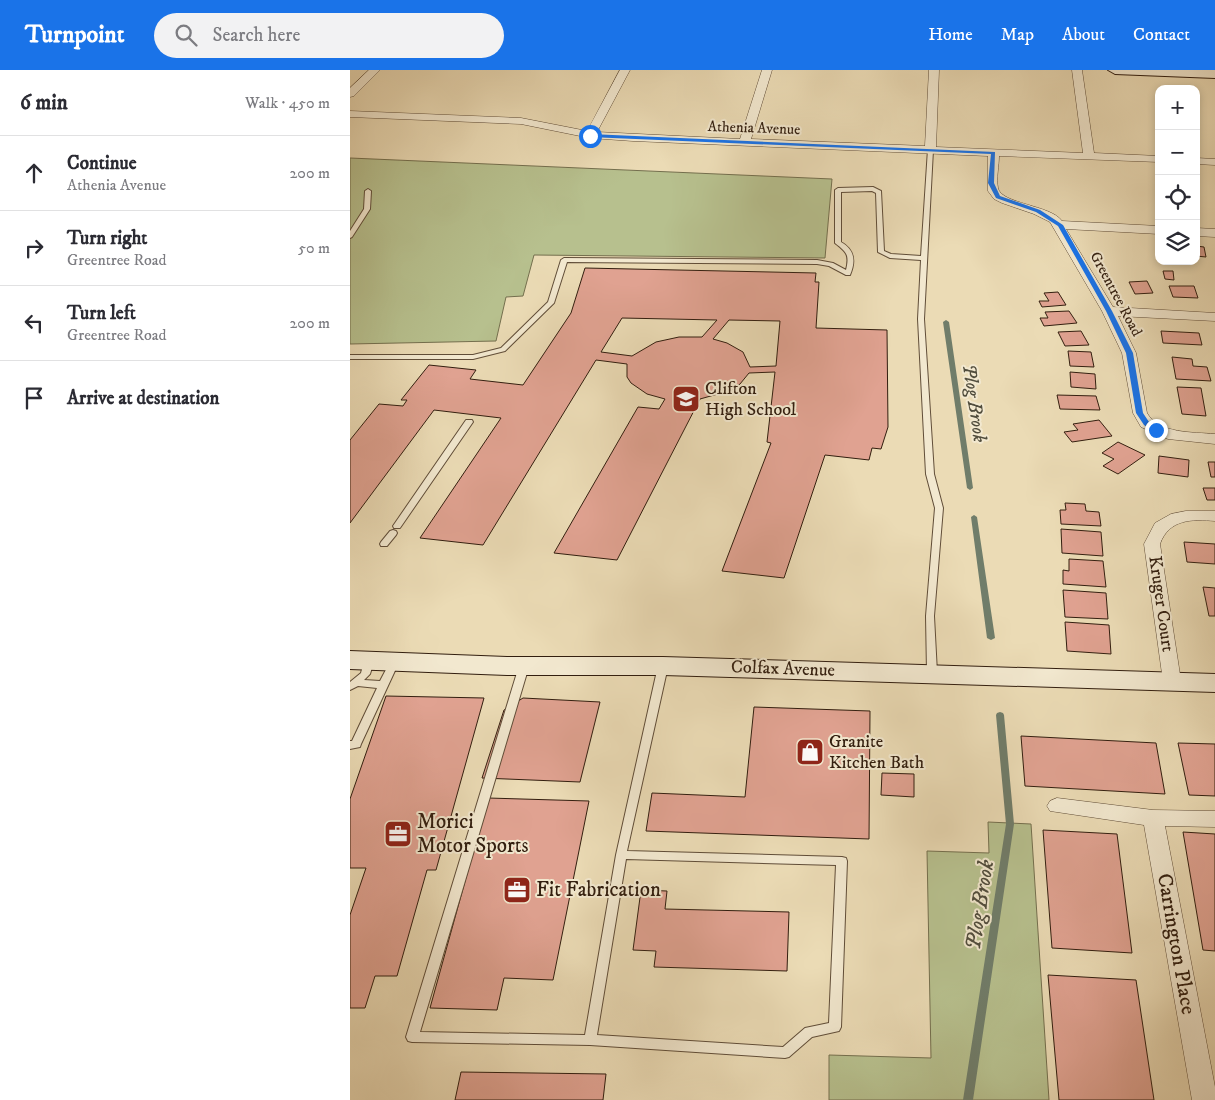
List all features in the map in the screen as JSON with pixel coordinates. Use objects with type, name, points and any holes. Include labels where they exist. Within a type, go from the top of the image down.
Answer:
[{"type":"street","points":[[350,94],[375,70]]},
{"type":"street","points":[[590,136],[625,70]]},
{"type":"street","points":[[744,143],[767,70]]},
{"type":"street","points":[[930,150],[934,70]]},
{"type":"street","points":[[1077,70],[1089,157]]},
{"type":"street","points":[[1115,70],[1215,74]]},
{"type":"street","name":"Athenia Avenue","points":[[350,114],[521,121],[590,136],[1155,160]]},
{"type":"street","name":"Greentree Road","points":[[994,153],[991,183],[998,197],[1038,211],[1060,225],[1109,311],[1129,353],[1140,413],[1146,424],[1168,434],[1215,439]]},
{"type":"street","points":[[1200,161],[1215,162]]},
{"type":"street","points":[[1060,225],[1155,230]]},
{"type":"street","points":[[1200,232],[1215,233]]},
{"type":"street","points":[[1109,311],[1215,316]]},
{"type":"street","name":"Kruger Court","points":[[1172,682],[1152,544],[1154,534],[1167,521],[1178,517],[1215,516]]},
{"type":"street","name":"Colfax Avenue","points":[[363,676],[524,666],[663,666],[1215,683]]},
{"type":"street","points":[[1057,806],[1153,818],[1215,819]]},
{"type":"street","name":"Carrington Place","points":[[1153,818],[1205,1100]]},
{"type":"lane","points":[[930,150],[922,258],[921,319],[930,474],[939,508],[930,616],[932,673]]},
{"type":"lane","points":[[350,357],[473,357],[503,350],[551,303],[564,260],[817,262],[831,264],[848,274],[852,260],[851,254],[838,242],[838,190],[879,192],[880,252],[890,256],[922,258]]},
{"type":"lane","points":[[350,236],[367,209],[368,191]]},
{"type":"lane","points":[[384,544],[469,422]]},
{"type":"lane","points":[[524,666],[412,1037],[590,1040],[786,1053],[809,1032],[835,1027],[842,861],[621,855]]},
{"type":"lane","points":[[590,1040],[621,855],[663,666]]},
{"type":"lane","points":[[350,745],[356,744],[363,676]]},
{"type":"green space","points":[[350,158],[832,179],[825,258],[534,255],[523,296],[506,297],[496,341],[350,344]]},
{"type":"green space","points":[[988,822],[1031,824],[1049,1100],[829,1100],[829,1055],[931,1058],[927,851],[989,853]]},
{"type":"building","points":[[1200,246],[1204,247],[1206,257],[1200,256]]},
{"type":"building","points":[[585,268],[816,273],[815,282],[819,282],[816,328],[887,330],[888,427],[881,449],[872,448],[869,460],[825,455],[784,578],[722,571],[771,443],[767,442],[775,372],[749,373],[732,390],[700,399],[617,560],[554,553],[638,407],[659,409],[665,399],[647,394],[631,383],[627,377],[627,364],[596,360],[483,545],[420,538],[501,418],[434,410],[350,523],[350,440],[379,404],[403,406],[407,400],[401,400],[429,365],[476,370],[470,379],[523,385],[571,313]],"holes":[[[622,318],[717,320],[702,337],[679,337],[656,342],[632,356],[601,352]],[[729,320],[780,321],[776,366],[750,367],[743,352],[727,343],[713,339]]]},
{"type":"building","points":[[1163,271],[1173,271],[1174,280],[1165,279]]},
{"type":"building","points":[[1147,281],[1153,293],[1135,294],[1129,282]]},
{"type":"building","points":[[1169,286],[1194,286],[1198,298],[1173,297]]},
{"type":"building","points":[[1058,292],[1066,305],[1042,307],[1039,301],[1049,301],[1044,293]]},
{"type":"building","points":[[1069,311],[1077,323],[1044,326],[1040,318],[1048,318],[1045,312]]},
{"type":"building","points":[[1081,331],[1089,345],[1065,346],[1058,332]]},
{"type":"building","points":[[1161,331],[1199,333],[1202,345],[1163,343]]},
{"type":"building","points":[[1068,351],[1091,352],[1094,367],[1070,366]]},
{"type":"building","points":[[1172,357],[1192,359],[1193,366],[1207,367],[1211,381],[1176,379]]},
{"type":"building","points":[[1070,372],[1095,374],[1096,389],[1071,387]]},
{"type":"building","points":[[1177,387],[1201,388],[1206,416],[1182,414]]},
{"type":"building","points":[[1057,395],[1096,396],[1100,410],[1060,409]]},
{"type":"building","points":[[1099,420],[1112,436],[1072,442],[1064,432],[1078,430],[1073,424]]},
{"type":"building","points":[[1118,442],[1145,455],[1118,474],[1103,466],[1114,459],[1102,453]]},
{"type":"building","points":[[1159,456],[1189,460],[1188,477],[1158,473]]},
{"type":"building","points":[[1208,462],[1215,462],[1215,477],[1211,477]]},
{"type":"building","points":[[1203,488],[1215,488],[1215,500],[1207,500]]},
{"type":"building","points":[[1065,503],[1085,504],[1086,511],[1099,512],[1101,526],[1061,524],[1060,510],[1066,510]]},
{"type":"building","points":[[1061,529],[1101,532],[1103,556],[1062,553]]},
{"type":"building","points":[[1184,542],[1215,544],[1215,564],[1187,562]]},
{"type":"building","points":[[1069,559],[1103,561],[1106,587],[1063,584],[1063,570],[1069,571]]},
{"type":"building","points":[[1203,587],[1215,588],[1215,616],[1209,616]]},
{"type":"building","points":[[1063,590],[1106,593],[1108,619],[1065,617]]},
{"type":"building","points":[[1065,622],[1109,625],[1111,654],[1067,651]]},
{"type":"building","name":"Morici Motor Sports","points":[[386,696],[484,698],[436,870],[427,870],[397,976],[375,976],[365,1008],[350,1008],[350,915],[366,868],[350,868],[350,799]]},
{"type":"building","points":[[523,698],[600,702],[580,782],[482,778],[504,710]]},
{"type":"building","name":"Granite Kitchen Bath","points":[[754,707],[870,711],[869,839],[646,831],[652,793],[745,797]]},
{"type":"building","points":[[1021,736],[1156,743],[1165,794],[1025,786]]},
{"type":"building","points":[[1178,743],[1215,744],[1215,796],[1189,795]]},
{"type":"building","points":[[882,773],[914,774],[914,797],[881,795]]},
{"type":"building","name":"Fit Fabrication","points":[[488,798],[589,801],[553,980],[504,978],[497,1010],[430,1008]]},
{"type":"building","points":[[1043,830],[1117,834],[1132,953],[1052,948]]},
{"type":"building","points":[[1183,832],[1215,834],[1215,951],[1203,950]]},
{"type":"building","points":[[641,890],[667,891],[665,909],[789,912],[787,971],[654,967],[656,951],[633,950]]},
{"type":"building","points":[[1048,975],[1136,980],[1154,1100],[1059,1100]]},
{"type":"building","points":[[461,1072],[606,1074],[603,1100],[455,1100]]},
{"type":"waterway","name":"Plog Brook","points":[[946,322],[970,488]]},
{"type":"waterway","name":"Plog Brook","points":[[974,517],[991,638]]},
{"type":"waterway","name":"Plog Brook","points":[[968,1100],[1010,824],[1000,715]]},
{"type":"place","name":"Clifton High School","points":[[686,399]]},
{"type":"place","name":"Granite Kitchen Bath","points":[[810,752]]},
{"type":"place","name":"Morici Motor Sports","points":[[398,834]]},
{"type":"place","name":"Fit Fabrication","points":[[517,890]]},
{"type":"route","points":[[590,136],[994,153],[991,183],[992,189],[998,197],[1030,207],[1055,220],[1060,225],[1109,311],[1129,353],[1140,413],[1146,424],[1156,430]]}]
